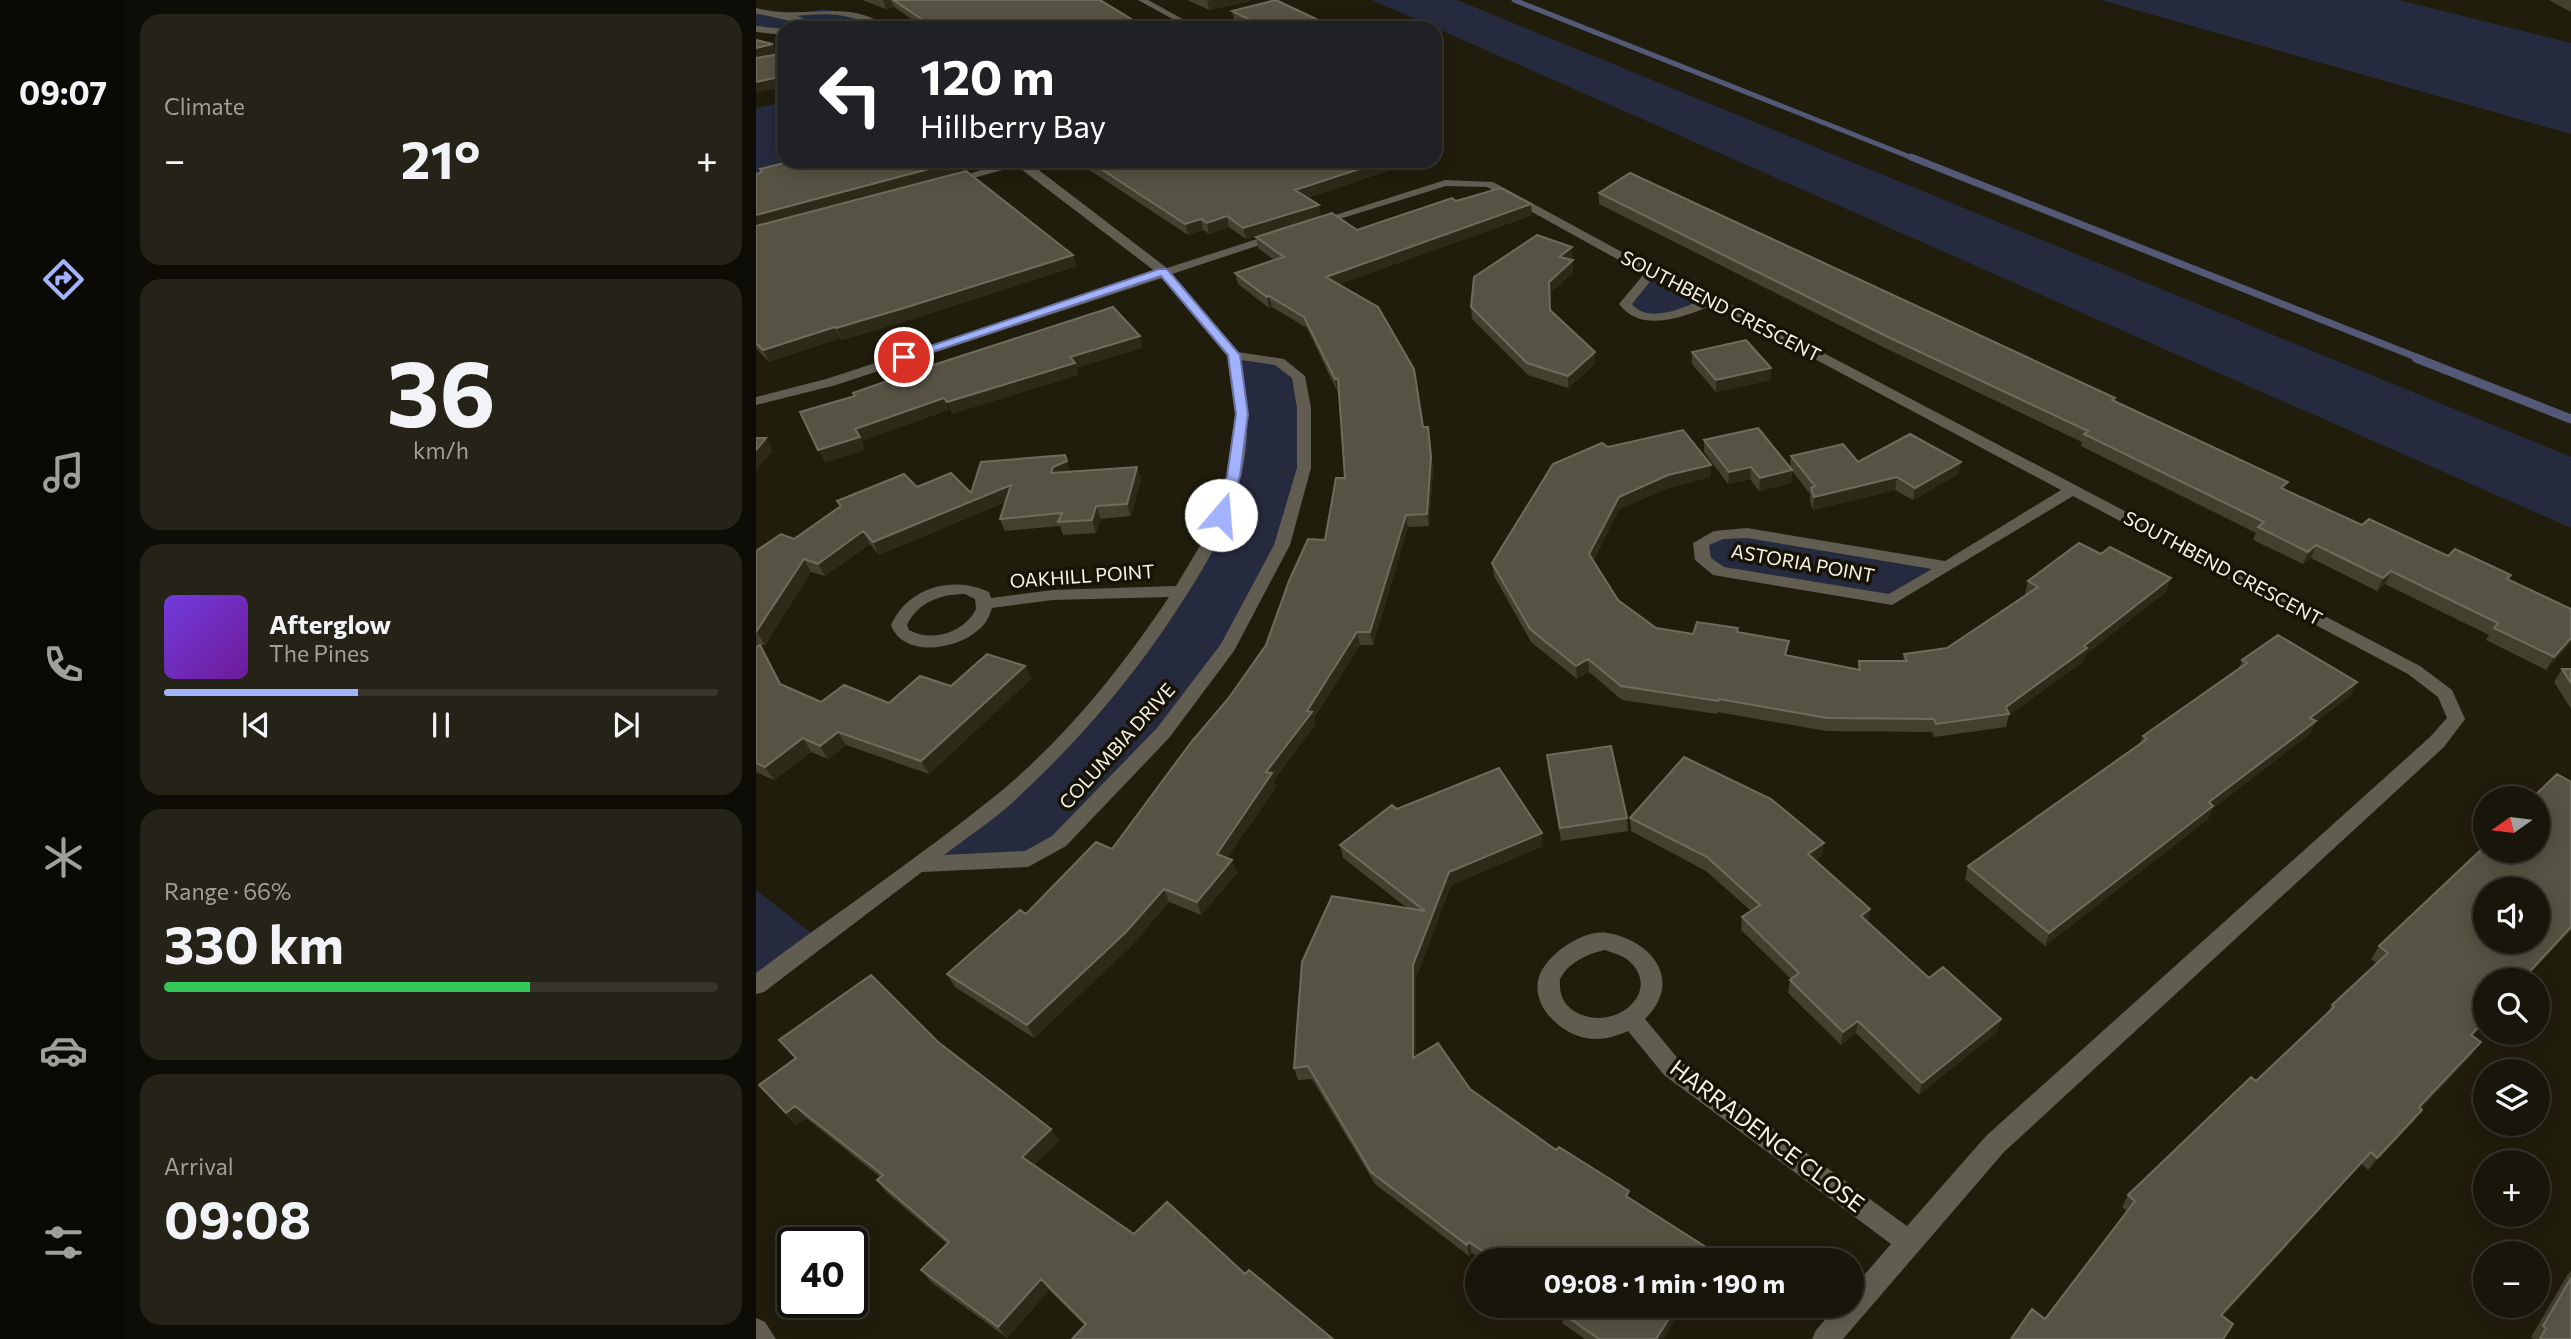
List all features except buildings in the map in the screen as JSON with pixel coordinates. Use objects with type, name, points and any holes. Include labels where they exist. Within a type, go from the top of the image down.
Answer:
[{"type":"street","points":[[1142,0],[1182,21]]},
{"type":"street","points":[[785,15],[825,10],[873,21]]},
{"type":"street","points":[[756,11],[804,21]]},
{"type":"street","points":[[756,29],[777,31]]},
{"type":"street","points":[[942,183],[995,168]]},
{"type":"street","points":[[756,985],[1003,800],[1072,734],[1143,649],[1215,534],[1234,476],[1242,414],[1234,355],[1163,271],[1029,168]]},
{"type":"street","name":"SOUTHBEND CRESCENT","points":[[1301,228],[1445,183],[1489,184],[1651,273],[1713,300],[2414,670],[2446,694],[2456,719],[2437,742],[1995,1144],[1825,1339]]},
{"type":"street","points":[[756,401],[831,382],[1288,232]]},
{"type":"street","points":[[1651,273],[1625,304],[1628,310],[1637,316],[1665,315],[1713,300]]},
{"type":"street","name":"COLUMBIA DRIVE","points":[[919,864],[1028,859],[1059,841],[1163,733],[1228,647],[1282,545],[1304,468],[1304,408],[1298,376],[1279,362],[1234,355]]},
{"type":"street","name":"ASTORIA POINT","points":[[1947,566],[1747,533],[1720,534],[1701,543],[1703,560],[1719,571],[1892,600],[2074,489]]},
{"type":"street","name":"OAKHILL POINT","points":[[968,589],[983,596],[986,604],[985,613],[978,622],[947,639],[918,641],[907,637],[899,625],[910,606],[939,591],[968,589]]},
{"type":"street","name":"OAKHILL POINT","points":[[986,604],[1053,595],[1181,591]]},
{"type":"street","points":[[1605,941],[1634,950],[1646,961],[1652,975],[1653,990],[1647,1005],[1632,1020],[1616,1027],[1597,1030],[1569,1021],[1557,1010],[1550,996],[1550,980],[1555,965],[1566,953],[1587,943],[1605,941]]},
{"type":"street","name":"HARRADENCE CLOSE","points":[[1632,1020],[1672,1068],[1910,1243]]},
{"type":"street","points":[[756,1331],[763,1339]]},
{"type":"shaded area","points":[[1372,0],[1457,0],[2571,457],[2571,528],[1442,31],[1442,21],[1420,21]]},
{"type":"shaded area","points":[[2101,0],[2399,0],[2571,43],[2571,134]]},
{"type":"shaded area","points":[[824,9],[872,21],[777,21],[777,31],[756,29],[756,11],[785,15]]},
{"type":"shaded area","points":[[777,104],[777,168],[780,168],[756,174],[756,108]]},
{"type":"shaded area","points":[[1651,273],[1713,300],[1651,317],[1628,310]]},
{"type":"shaded area","points":[[1234,355],[1279,362],[1298,376],[1304,468],[1282,545],[1228,647],[1059,841],[1028,859],[919,864],[1072,734],[1215,534],[1242,414]]},
{"type":"shaded area","points":[[1747,533],[1947,566],[1892,600],[1719,571],[1703,560],[1701,543]]},
{"type":"shaded area","points":[[756,890],[819,939],[756,985]]},
{"type":"waterway","points":[[1514,0],[1915,159]]},
{"type":"waterway","points":[[1911,157],[2421,359]]},
{"type":"waterway","points":[[2416,358],[2571,419]]},
{"type":"route","points":[[904,357],[1163,271],[1234,355],[1242,414],[1234,476],[1221,515]]}]
